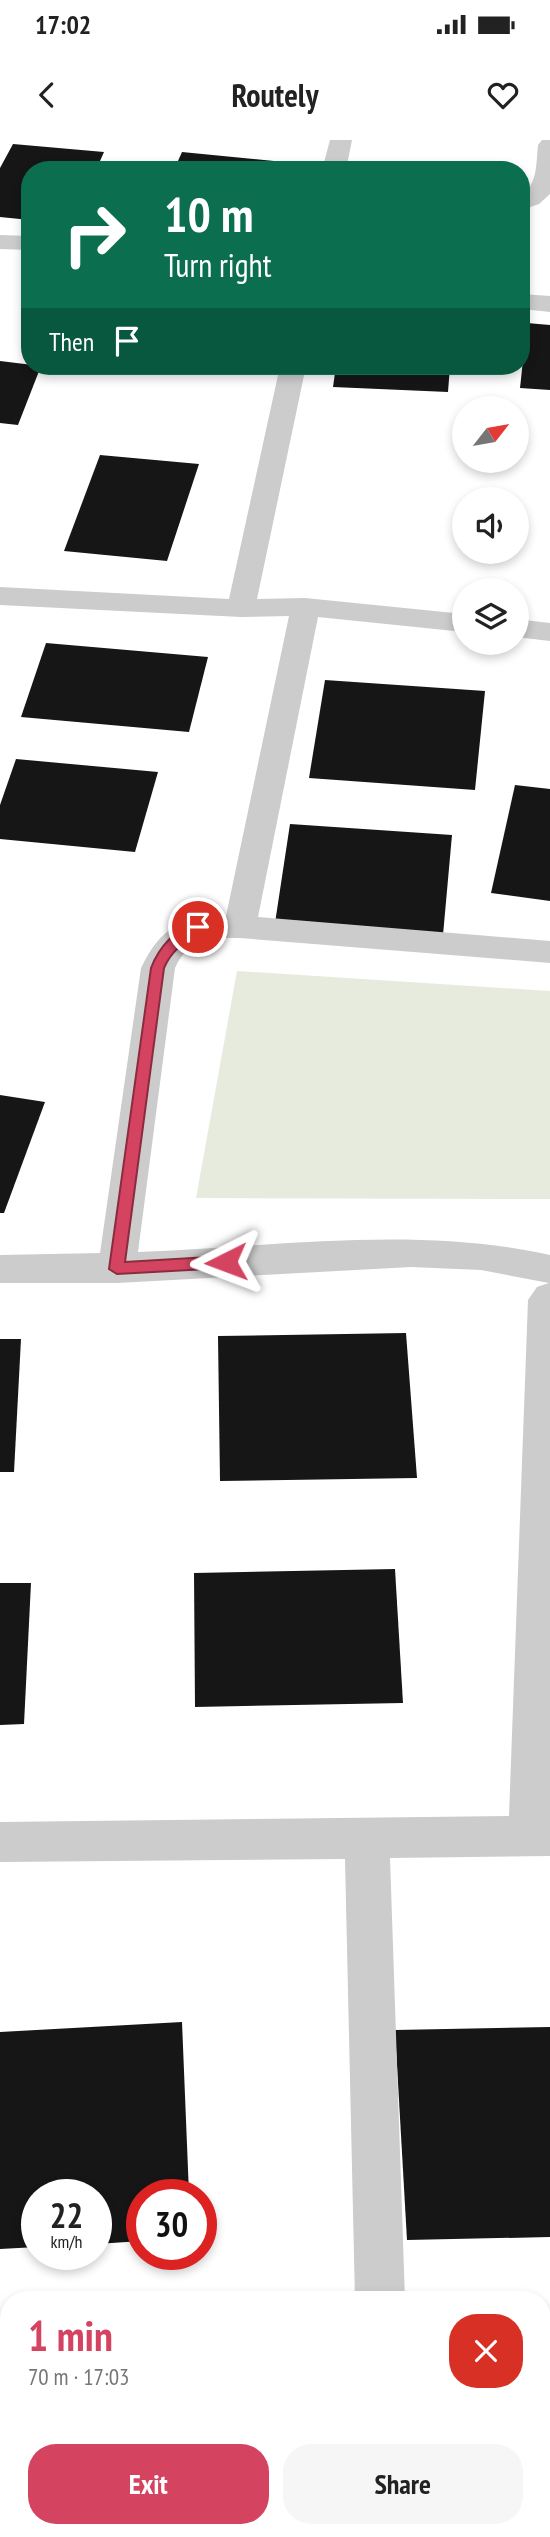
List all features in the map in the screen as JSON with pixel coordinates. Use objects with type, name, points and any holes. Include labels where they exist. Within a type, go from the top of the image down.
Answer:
[{"type":"street","points":[[336,161],[341,140]]},
{"type":"street","points":[[530,200],[544,192],[550,145]]},
{"type":"street","points":[[0,242],[21,243]]},
{"type":"street","points":[[530,303],[550,304]]},
{"type":"street","points":[[241,608],[291,375]]},
{"type":"street","points":[[0,596],[241,608],[305,607],[452,622]]},
{"type":"street","points":[[240,927],[305,607]]},
{"type":"street","points":[[529,630],[550,632]]},
{"type":"street","points":[[117,1269],[158,968],[164,953],[177,940],[198,927],[240,927],[550,952]]},
{"type":"street","points":[[0,1269],[117,1269],[417,1251],[511,1258],[550,1269]]},
{"type":"street","points":[[0,1842],[541,1836],[547,1313],[550,1297]]},
{"type":"street","points":[[367,1838],[380,2291]]},
{"type":"shaded area","points":[[237,971],[550,991],[550,1199],[196,1198]]},
{"type":"building","points":[[13,144],[104,152],[100,161],[21,161],[21,219],[0,217],[0,168]]},
{"type":"building","points":[[182,152],[274,161],[178,161]]},
{"type":"building","points":[[530,323],[550,325],[550,390],[520,388],[521,375],[530,375]]},
{"type":"building","points":[[0,361],[21,364],[21,375],[37,375],[18,425],[0,423]]},
{"type":"building","points":[[335,375],[449,375],[448,392],[333,387]]},
{"type":"building","points":[[100,455],[199,464],[167,561],[64,551]]},
{"type":"building","points":[[46,643],[208,657],[189,732],[21,717]]},
{"type":"building","points":[[325,680],[485,691],[475,790],[309,778]]},
{"type":"building","points":[[16,759],[158,772],[135,852],[0,839],[0,805]]},
{"type":"building","points":[[515,785],[550,789],[550,901],[491,893]]},
{"type":"building","points":[[290,824],[452,835],[443,935],[275,923]]},
{"type":"building","points":[[0,1095],[45,1102],[4,1213],[0,1213]]},
{"type":"building","points":[[406,1333],[417,1478],[220,1481],[218,1336]]},
{"type":"building","points":[[0,1339],[21,1339],[14,1472],[0,1472]]},
{"type":"building","points":[[395,1569],[403,1703],[195,1707],[194,1573]]},
{"type":"building","points":[[0,1583],[31,1583],[24,1724],[0,1725]]},
{"type":"building","points":[[182,2022],[188,2179],[126,2179],[126,2242],[112,2243],[112,2179],[21,2179],[21,2248],[0,2249],[0,2032]]},
{"type":"building","points":[[550,2027],[550,2237],[407,2240],[395,2030]]},
{"type":"route","points":[[198,927],[177,940],[164,953],[158,968],[117,1269],[226,1262]]}]
